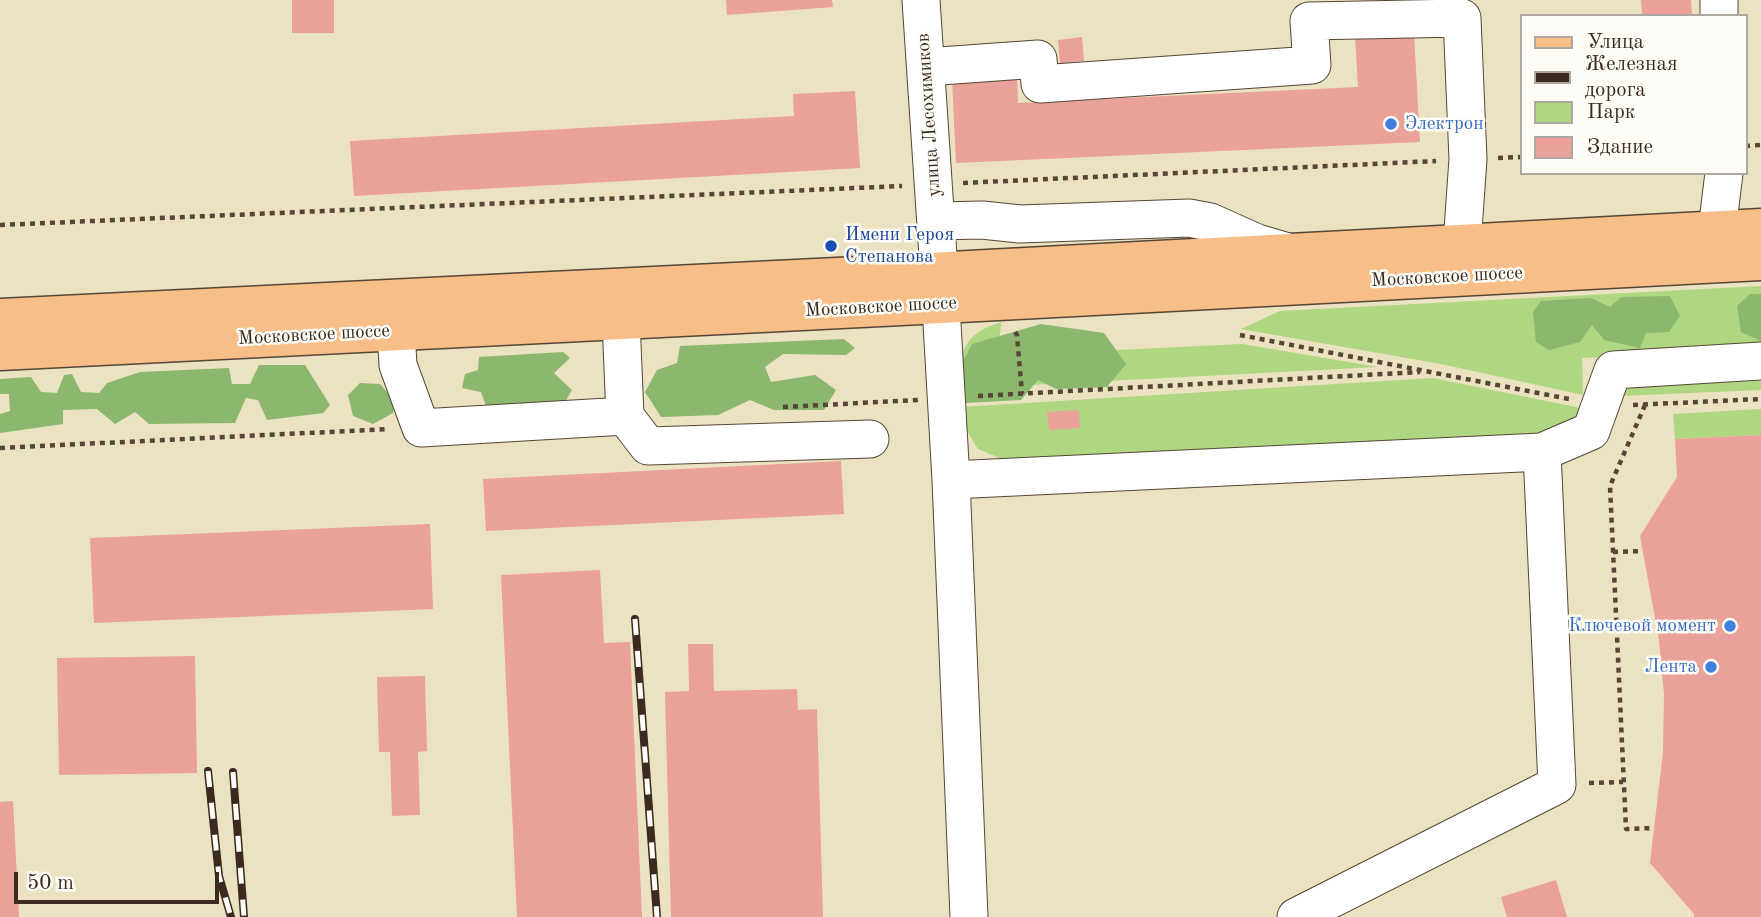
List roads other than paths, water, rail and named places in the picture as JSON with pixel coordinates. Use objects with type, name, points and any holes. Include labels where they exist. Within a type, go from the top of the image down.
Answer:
[{"type":"main road","name":"Московское шоссе","points":[[0,351],[621,320],[1289,253],[1761,228]]},
{"type":"main road","name":"Московское шоссе","points":[[0,318],[1761,261]]},
{"type":"street","name":"улица Лесохимиков","points":[[921,0],[951,480],[970,917]]},
{"type":"street","points":[[926,67],[1038,59],[1040,84],[1312,65],[1309,11],[1462,18],[1468,159],[1462,244]]},
{"type":"street","points":[[1717,230],[1724,175]]},
{"type":"street","points":[[936,221],[982,220],[1020,224],[1189,218],[1210,222],[1289,253]]},
{"type":"street","points":[[621,320],[625,416],[648,446],[870,439]]},
{"type":"street","points":[[396,331],[398,365],[421,428],[625,416]]},
{"type":"street","points":[[951,480],[1542,452],[1591,431],[1613,370],[1761,361]]},
{"type":"street","points":[[1296,917],[1556,785],[1542,452]]},
{"type":"railway","points":[[635,619],[657,917]]},
{"type":"railway","points":[[208,771],[219,876],[231,917]]},
{"type":"railway","points":[[233,772],[244,917]]},
{"type":"place","name":"Электрон","points":[[1391,124]]},
{"type":"place","name":"Имени Героя Степанова","points":[[831,246]]},
{"type":"place","name":"Ключевой момент","points":[[1730,626]]},
{"type":"place","name":"Лента","points":[[1711,667]]}]
